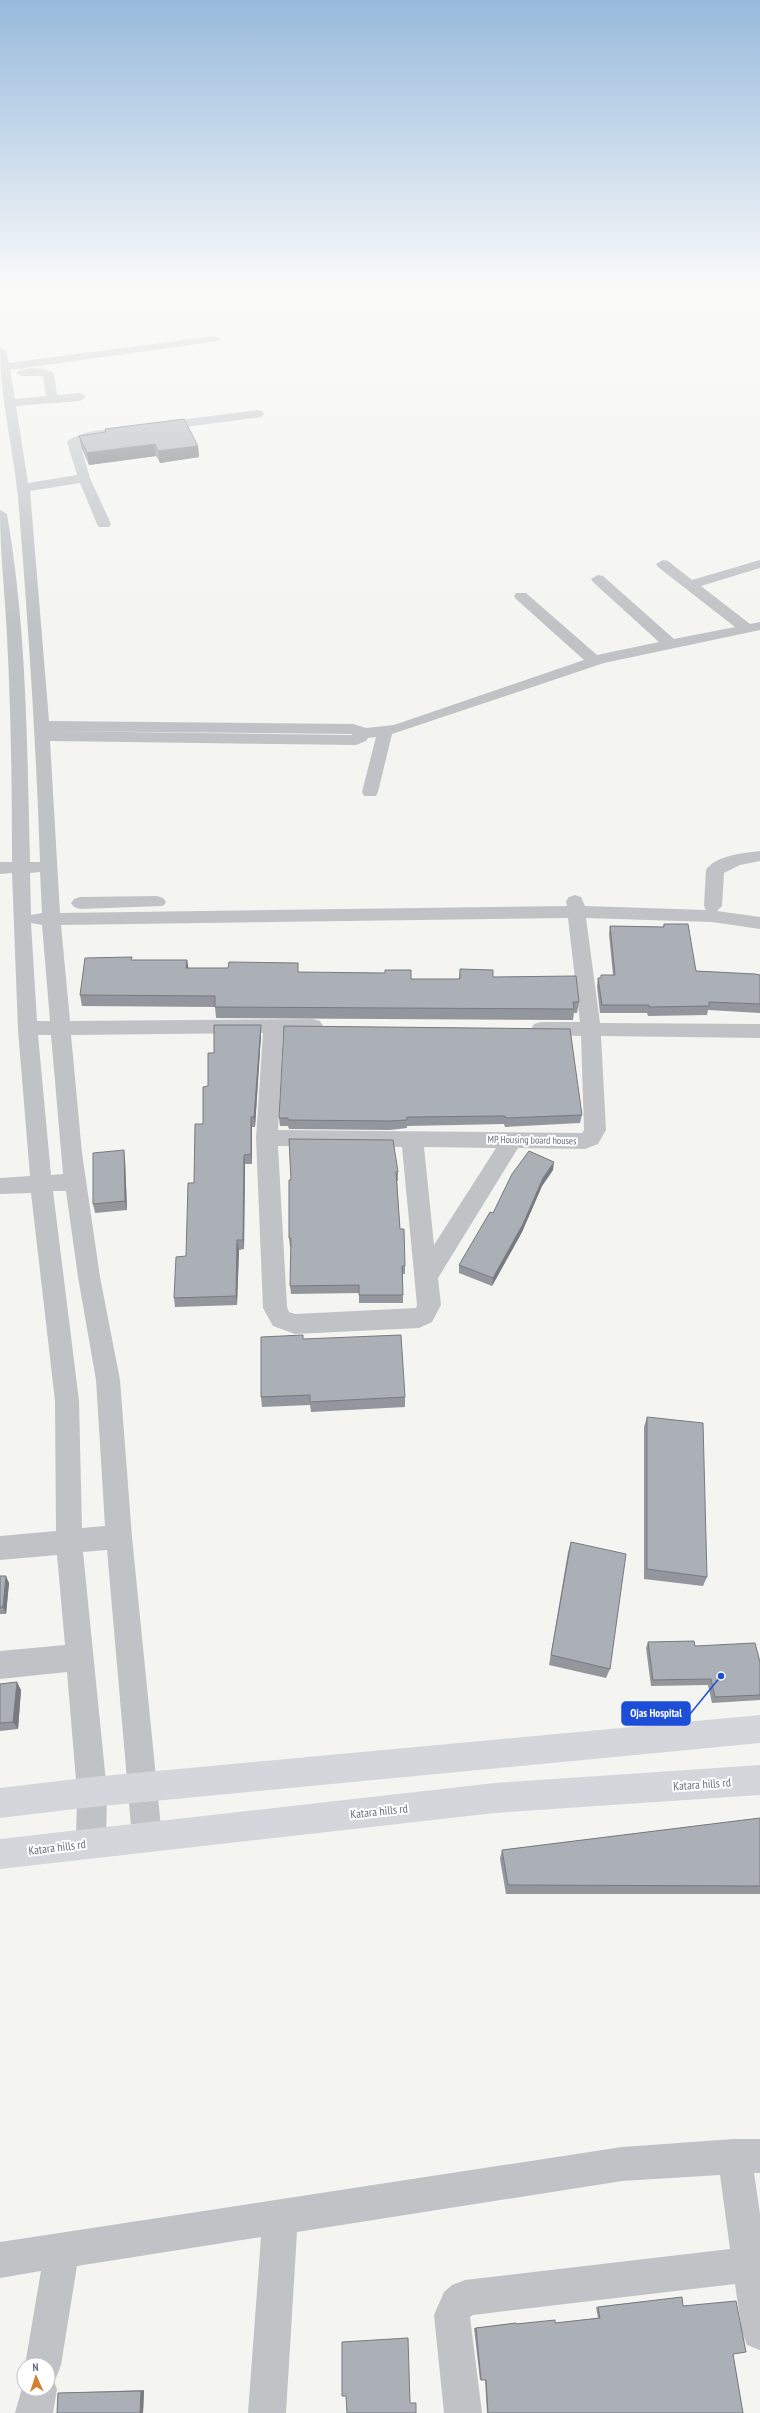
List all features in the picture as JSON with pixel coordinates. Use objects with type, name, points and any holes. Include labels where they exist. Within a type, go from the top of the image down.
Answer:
[{"type":"main road","points":[[0,1804],[92,1792],[760,1729]]},
{"type":"main road","name":"Katara hills rd","points":[[0,1854],[495,1798],[760,1780]]},
{"type":"street","points":[[9,400],[22,488],[28,552],[50,867],[51,911],[60,1026],[75,1182],[89,1277],[108,1380],[119,1537],[144,1788],[147,1837]]},
{"type":"street","points":[[10,403],[39,400]]},
{"type":"street","points":[[143,429],[258,414]]},
{"type":"street","points":[[104,524],[84,478],[73,442],[85,436],[120,432]]},
{"type":"street","points":[[22,488],[84,478]]},
{"type":"street","points":[[0,514],[4,555],[13,724],[23,868],[22,912],[28,1028],[41,1185],[66,1401],[69,1542],[92,1792],[91,1843]]},
{"type":"street","points":[[4,555],[28,552]]},
{"type":"street","points":[[663,564],[689,585],[753,627]]},
{"type":"street","points":[[689,585],[760,564]]},
{"type":"street","points":[[598,580],[670,644]]},
{"type":"street","points":[[521,596],[594,661]]},
{"type":"street","points":[[13,724],[40,728],[353,729],[360,731],[361,734],[385,732],[594,661],[753,627]]},
{"type":"street","points":[[370,792],[385,732]]},
{"type":"street","points":[[713,906],[715,870],[736,860],[760,856]]},
{"type":"street","points":[[0,868],[50,867]]},
{"type":"street","points":[[22,912],[576,906],[660,902],[713,906],[760,912]]},
{"type":"street","points":[[576,906],[712,916],[760,923]]},
{"type":"street","name":"MP Housing board houses","points":[[267,1138],[412,1138],[585,1141],[593,1136],[595,1130],[591,1030],[576,906]]},
{"type":"street","points":[[28,1028],[60,1026],[329,1026]]},
{"type":"street","points":[[273,1026],[267,1138],[275,1308],[282,1319],[295,1324],[419,1318],[424,1315],[429,1305],[425,1279],[412,1138]]},
{"type":"street","points":[[519,1029],[760,1031]]},
{"type":"street","points":[[425,1279],[512,1140]]},
{"type":"street","points":[[0,1186],[75,1182]]},
{"type":"street","points":[[0,1548],[119,1537]]},
{"type":"street","points":[[0,1666],[80,1657]]},
{"type":"street","points":[[0,2260],[62,2252],[622,2164],[747,2156],[750,2264],[760,2332]]},
{"type":"street","points":[[267,2413],[280,2218]]},
{"type":"street","points":[[44,2357],[62,2252]]},
{"type":"street","points":[[463,2413],[452,2315],[457,2304],[465,2298],[750,2264]]},
{"type":"street","points":[[34,2413],[37,2397]]},
{"type":"building","points":[[184,419],[198,446],[158,451],[155,444],[87,453],[79,436],[106,432],[105,429]]},
{"type":"building","points":[[664,924],[688,924],[696,971],[760,975],[760,1004],[709,1002],[709,1006],[649,1007],[649,1005],[602,1005],[598,978],[601,978],[601,975],[615,975],[610,926],[664,927]]},
{"type":"building","points":[[132,957],[131,960],[187,960],[186,968],[228,968],[229,962],[298,963],[298,972],[385,973],[385,970],[411,970],[411,979],[460,979],[460,969],[493,970],[493,977],[576,976],[579,1002],[573,1002],[574,1009],[215,1007],[215,996],[80,995],[85,958]]},
{"type":"building","points":[[214,1025],[261,1025],[254,1117],[251,1117],[251,1154],[244,1155],[243,1240],[237,1240],[236,1296],[174,1298],[176,1257],[186,1256],[188,1183],[194,1183],[195,1124],[203,1124],[203,1087],[208,1086],[208,1053],[214,1053]]},
{"type":"building","points":[[284,1026],[570,1029],[582,1115],[506,1118],[505,1116],[407,1117],[407,1120],[390,1121],[288,1120],[288,1118],[279,1118]]},
{"type":"building","points":[[289,1139],[393,1140],[398,1172],[396,1172],[400,1229],[404,1229],[405,1266],[402,1266],[403,1295],[359,1295],[359,1285],[290,1286],[291,1238],[289,1238],[289,1180],[291,1180]]},
{"type":"building","points":[[124,1150],[125,1201],[93,1204],[93,1153]]},
{"type":"building","points":[[529,1151],[554,1162],[543,1178],[523,1224],[493,1278],[459,1265],[490,1212],[493,1213],[512,1174]]},
{"type":"building","points":[[303,1335],[303,1339],[401,1335],[405,1397],[310,1402],[310,1395],[261,1397],[261,1337]]},
{"type":"building","points":[[647,1417],[703,1423],[707,1577],[647,1569]]},
{"type":"building","points":[[571,1542],[626,1554],[610,1669],[551,1655]]},
{"type":"building","points":[[0,1576],[6,1576],[3,1607],[0,1607]]},
{"type":"building","points":[[694,1641],[695,1646],[755,1643],[760,1662],[760,1695],[715,1697],[711,1679],[653,1680],[648,1642]]},
{"type":"building","points":[[17,1682],[13,1722],[0,1723],[0,1684]]},
{"type":"building","points":[[760,1818],[760,1886],[508,1885],[502,1850]]},
{"type":"building","points":[[682,2297],[683,2306],[736,2301],[746,2352],[733,2354],[743,2413],[488,2413],[486,2380],[481,2380],[476,2328],[516,2323],[555,2320],[555,2323],[600,2318],[598,2307]]},
{"type":"building","points":[[408,2338],[410,2403],[416,2403],[416,2413],[347,2413],[346,2396],[342,2396],[342,2342]]},
{"type":"building","points":[[141,2391],[140,2413],[57,2413],[58,2393]]},
{"type":"place","name":"Ojas Hospital","points":[[721,1676]]}]
